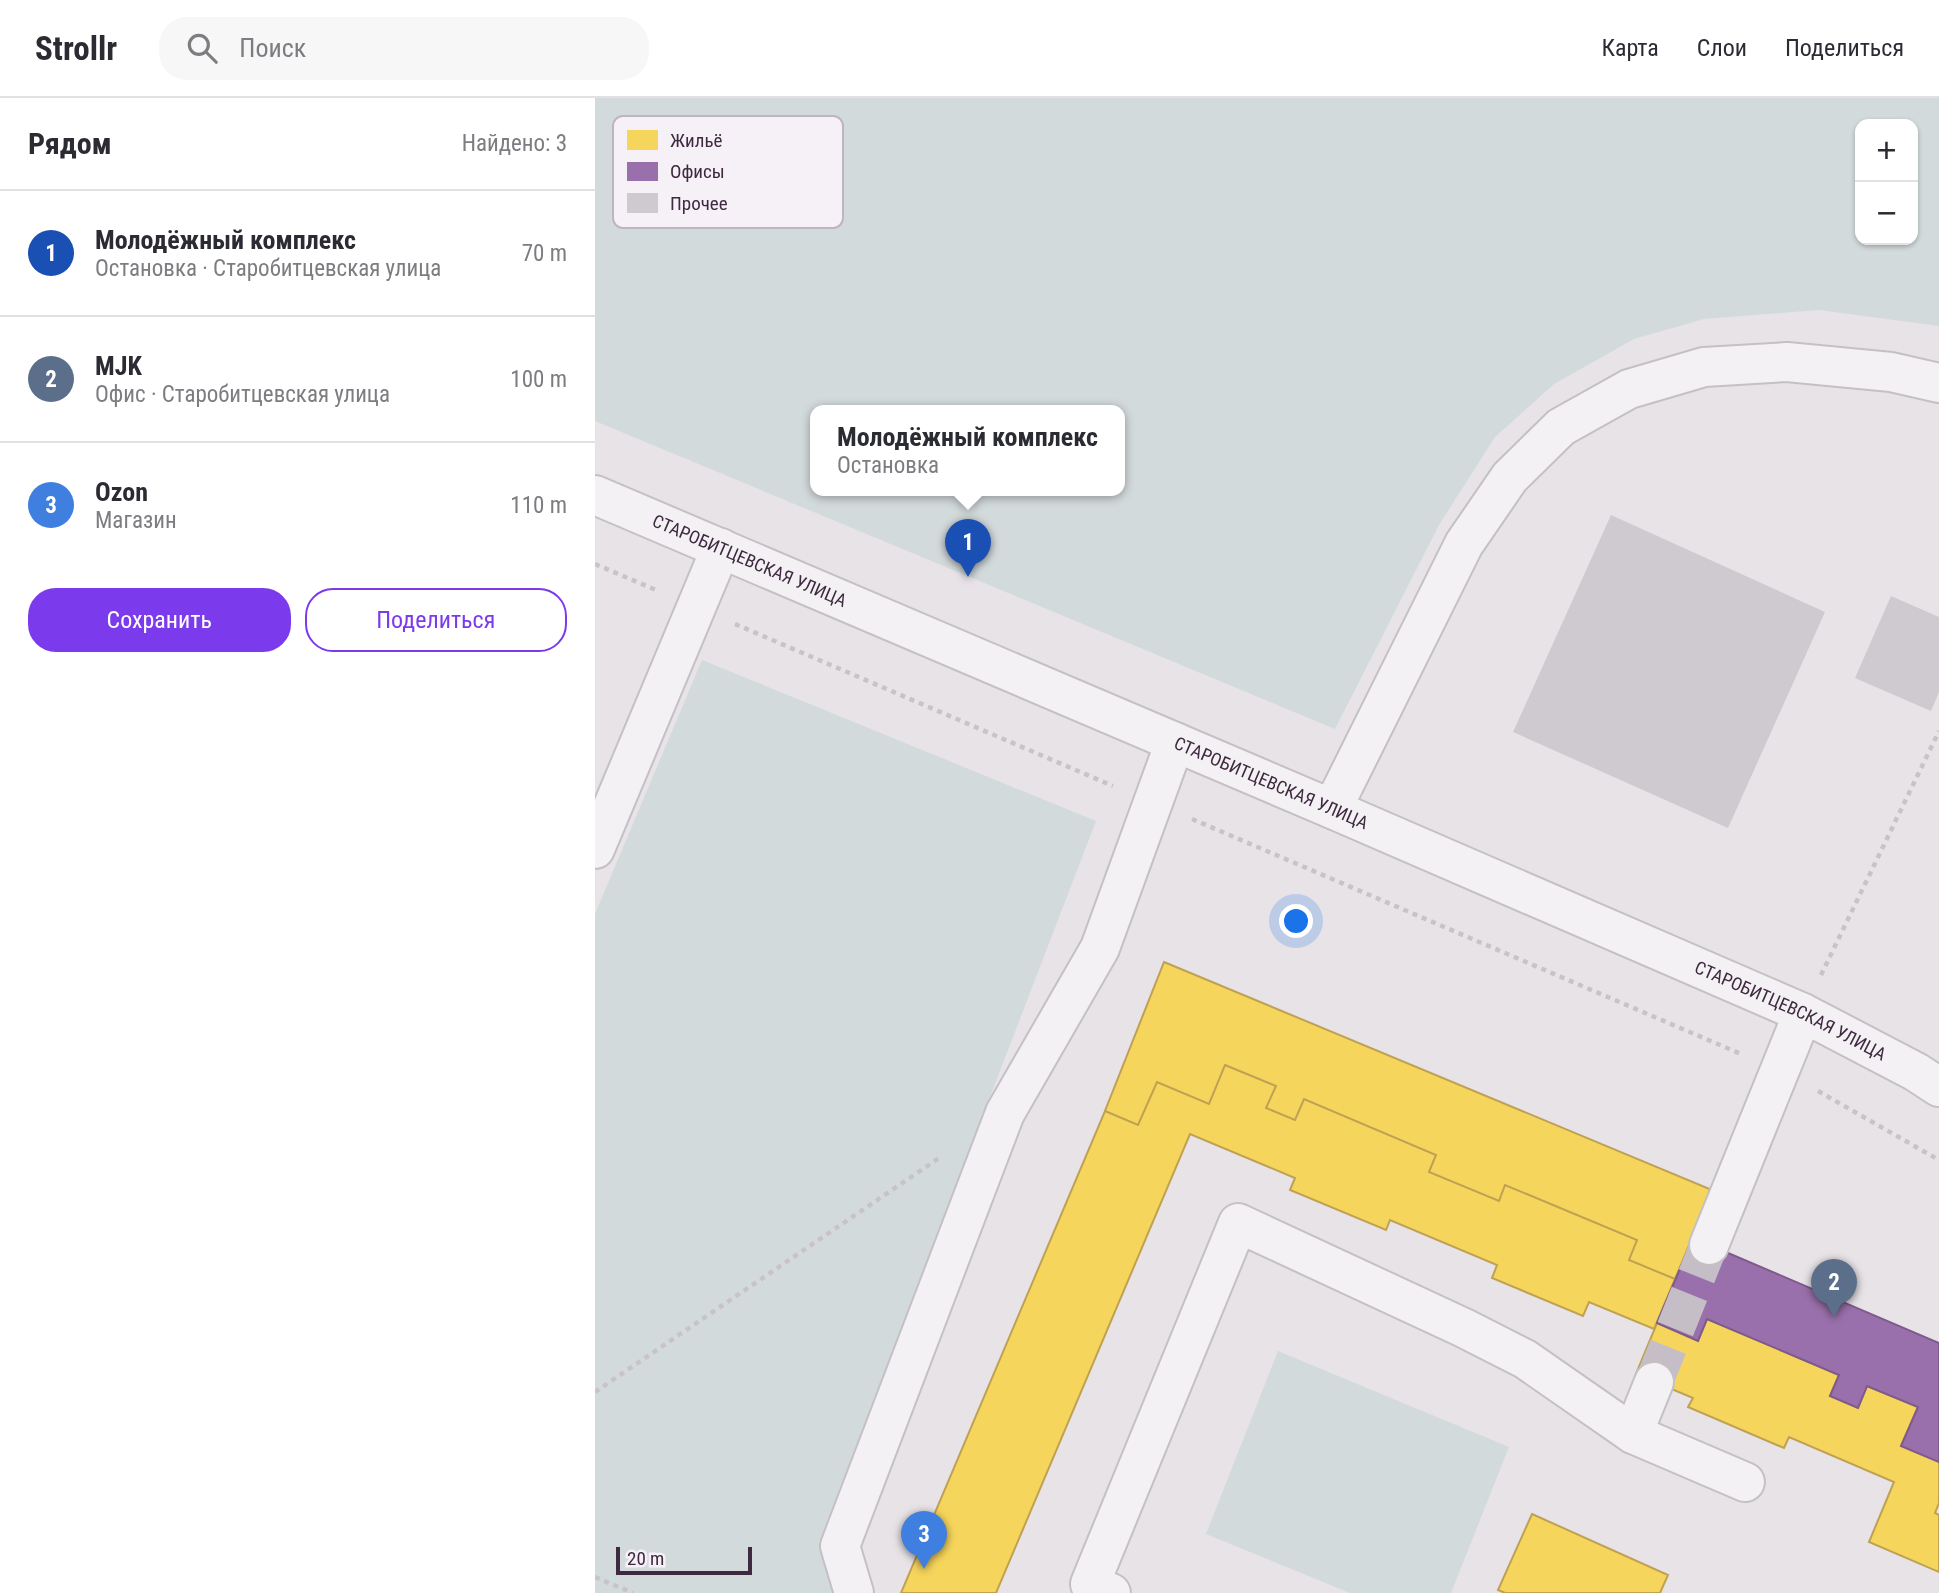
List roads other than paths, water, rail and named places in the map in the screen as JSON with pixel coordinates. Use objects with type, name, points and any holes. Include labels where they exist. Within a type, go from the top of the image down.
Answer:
[{"type":"street","points":[[1332,809],[1464,544],[1510,477],[1562,427],[1629,389],[1704,367],[1787,362],[1891,372],[1939,383]]},
{"type":"street","name":"СТАРОБИТЦЕВСКАЯ УЛИЦА","points":[[595,495],[1803,1013],[1916,1072],[1939,1087]]},
{"type":"street","points":[[595,849],[721,548]]},
{"type":"street","points":[[854,1593],[840,1546],[1005,1113],[1100,948],[1175,742]]},
{"type":"street","points":[[1709,1245],[1803,1013]]},
{"type":"street","points":[[1111,1593],[1090,1584],[1238,1223],[1525,1359],[1633,1434],[1745,1482]]},
{"type":"street","points":[[1633,1434],[1654,1382]]},
{"type":"tunnel","points":[[1654,1382],[1709,1245]]},
{"type":"place","name":"Молодёжный комплекс","points":[[968,577]]},
{"type":"place","name":"MJK","points":[[1834,1317]]},
{"type":"place","name":"Ozon","points":[[924,1569]]}]
